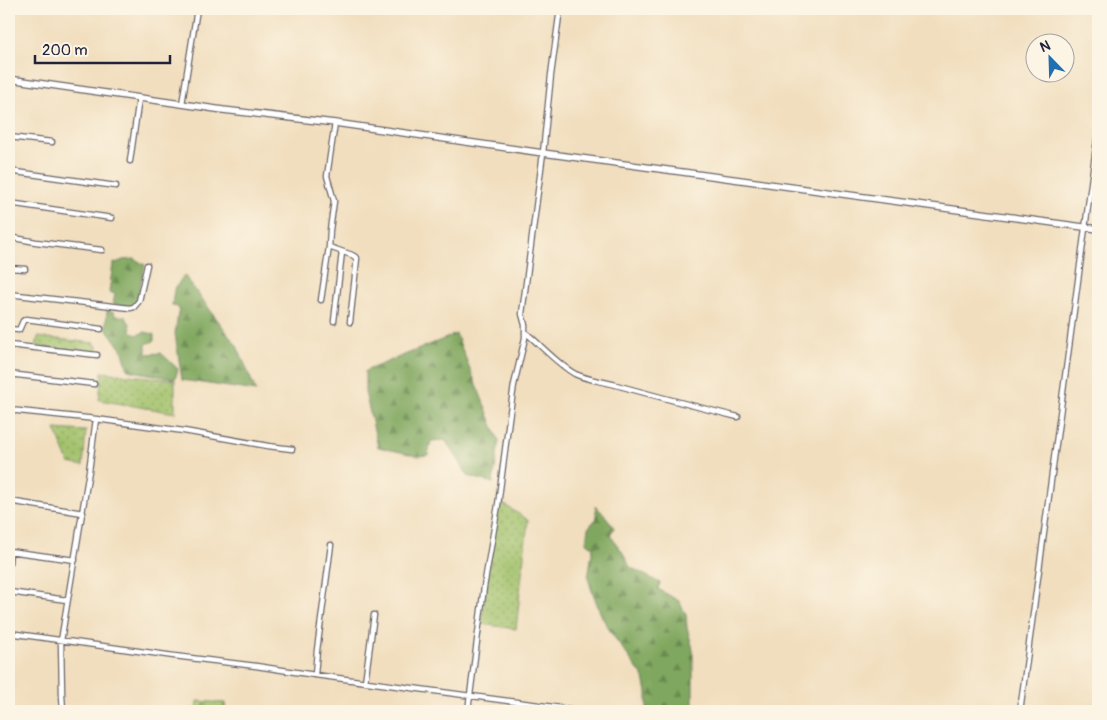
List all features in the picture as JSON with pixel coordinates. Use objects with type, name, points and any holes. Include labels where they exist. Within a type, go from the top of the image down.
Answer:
[{"type":"street","points":[[182,104],[198,9]]},
{"type":"street","points":[[468,711],[509,418],[525,332],[522,314],[560,9]]},
{"type":"street","points":[[9,80],[265,116],[335,123],[1098,229]]},
{"type":"street","points":[[130,161],[139,98]]},
{"type":"street","points":[[321,300],[334,201],[327,180],[327,172],[335,123]]},
{"type":"street","points":[[1020,711],[1098,132]]},
{"type":"street","points":[[9,137],[52,142]]},
{"type":"street","points":[[9,171],[116,186]]},
{"type":"street","points":[[9,203],[112,218]]},
{"type":"street","points":[[9,237],[102,250]]},
{"type":"street","points":[[329,247],[357,258],[350,322]]},
{"type":"street","points":[[334,321],[342,252]]},
{"type":"street","points":[[9,294],[130,308],[134,307],[139,301],[147,265]]},
{"type":"street","points":[[9,268],[25,270]]},
{"type":"street","points":[[9,329],[19,330],[26,319],[101,328]]},
{"type":"street","points":[[525,332],[552,358],[582,377],[738,417]]},
{"type":"street","points":[[9,345],[97,355]]},
{"type":"street","points":[[9,374],[94,384]]},
{"type":"street","points":[[9,410],[184,431],[292,449]]},
{"type":"street","points":[[64,711],[61,641],[90,471],[96,419]]},
{"type":"street","points":[[9,501],[82,513]]},
{"type":"street","points":[[315,675],[331,545]]},
{"type":"street","points":[[9,565],[9,551],[75,560]]},
{"type":"street","points":[[9,592],[67,600]]},
{"type":"street","points":[[365,682],[374,615]]},
{"type":"street","points":[[9,633],[583,711]]},
{"type":"green space","points":[[135,259],[145,265],[136,303],[129,307],[113,304],[115,294],[109,292],[113,264],[123,260]]},
{"type":"green space","points":[[184,275],[237,346],[256,391],[182,380],[175,333],[179,308],[172,305],[174,290]]},
{"type":"green space","points":[[107,310],[114,312],[115,316],[125,316],[130,324],[131,331],[136,335],[145,332],[154,334],[154,341],[146,344],[146,354],[161,353],[178,369],[175,379],[128,370],[123,352],[106,328]]},
{"type":"green space","points":[[456,334],[499,441],[493,483],[468,476],[445,440],[431,441],[428,455],[418,456],[378,447],[365,392],[365,371]]},
{"type":"green space","points":[[38,337],[95,343],[97,346],[96,354],[36,346]]},
{"type":"green space","points":[[102,372],[175,380],[175,413],[99,400]]},
{"type":"green space","points":[[55,429],[86,431],[83,466],[69,463]]},
{"type":"green space","points":[[499,501],[528,520],[516,629],[481,624]]},
{"type":"green space","points":[[595,506],[606,516],[614,528],[610,535],[630,567],[660,583],[658,589],[679,601],[686,615],[687,628],[693,649],[693,711],[676,706],[672,711],[665,711],[663,705],[659,707],[658,711],[647,711],[647,692],[644,678],[602,617],[588,578],[593,547],[586,542],[588,528],[597,518]]},
{"type":"green space","points":[[198,701],[225,703],[226,711],[197,711]]}]
